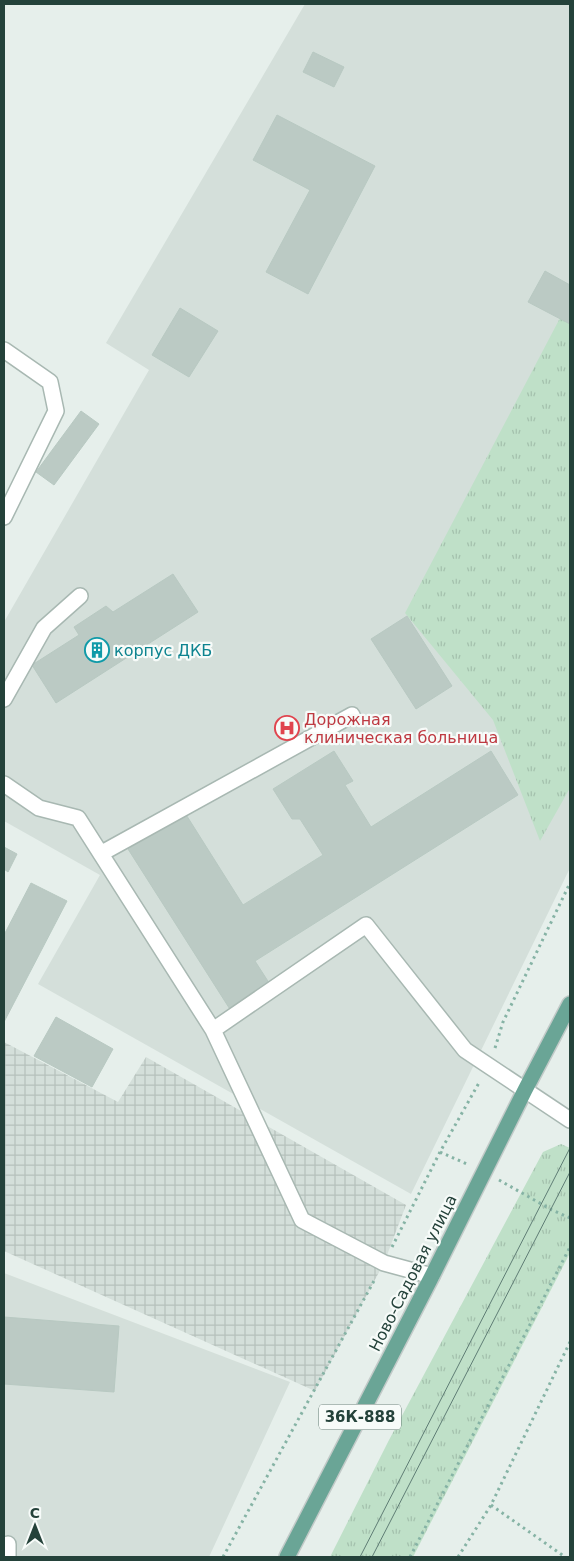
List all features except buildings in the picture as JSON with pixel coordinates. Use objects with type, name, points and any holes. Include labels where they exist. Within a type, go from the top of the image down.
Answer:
[{"type":"main road","name":"Ново-Садовая улица","points":[[287,1557],[570,1004]]},
{"type":"lane","points":[[4,350],[50,382],[56,411],[4,517]]},
{"type":"lane","points":[[4,699],[44,628],[80,596]]},
{"type":"lane","points":[[102,854],[352,715]]},
{"type":"lane","points":[[4,784],[39,808],[78,818],[213,1030],[302,1220],[384,1262],[432,1276]]},
{"type":"lane","points":[[213,1030],[366,925],[465,1050],[570,1120]]},
{"type":"path","points":[[223,1557],[384,1262],[440,1152],[489,1065],[503,1022],[570,883]]},
{"type":"path","points":[[440,1152],[484,1172],[570,1218]]},
{"type":"path","points":[[410,1557],[570,1247]]},
{"type":"path","points":[[458,1557],[491,1505],[570,1342]]},
{"type":"path","points":[[491,1505],[565,1557]]},
{"type":"shaded area","name":"Дорожная клиническая больница","points":[[305,4],[570,4],[570,868],[411,1194],[38,984],[100,875],[4,821],[4,622],[149,370],[106,343]]},
{"type":"shaded area","points":[[4,1042],[118,1102],[146,1057],[406,1205],[384,1263],[315,1391],[4,1251]]},
{"type":"shaded area","points":[[4,1273],[290,1382],[209,1557],[4,1557]]},
{"type":"green space","points":[[570,299],[570,788],[540,841],[493,720],[405,613]]},
{"type":"green space","points":[[561,1144],[570,1148],[570,1253],[413,1557],[330,1557],[389,1440],[543,1152]]},
{"type":"tram line","points":[[360,1557],[570,1148]]},
{"type":"tram line","points":[[372,1557],[570,1172]]},
{"type":"place","name":"корпус ДКБ","points":[[97,650]]},
{"type":"place","name":"Дорожная клиническая больница","points":[[287,728]]}]
